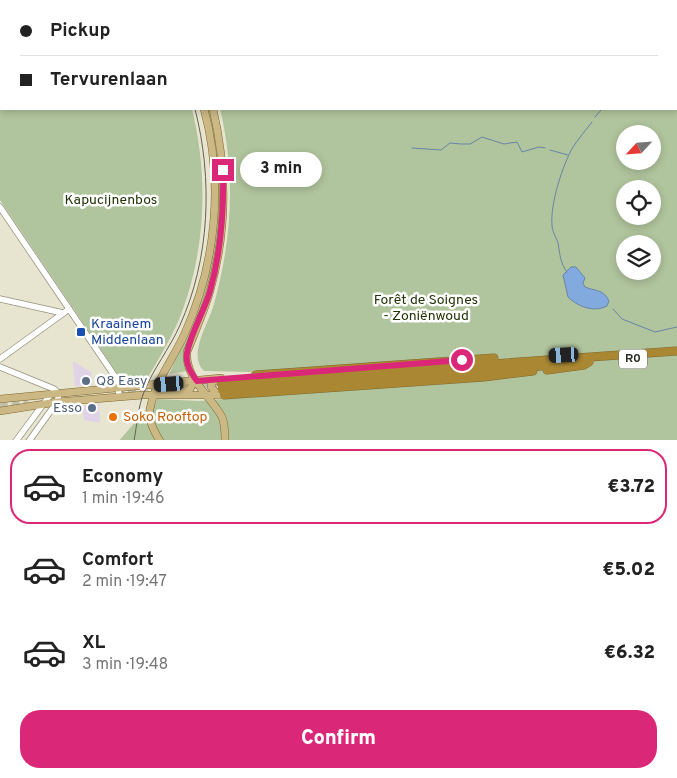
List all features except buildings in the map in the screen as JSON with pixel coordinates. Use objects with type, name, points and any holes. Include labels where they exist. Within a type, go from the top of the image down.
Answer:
[{"type":"highway","name":"R0","points":[[592,360],[677,351]]},
{"type":"highway","points":[[221,388],[476,359],[564,355],[592,360]]},
{"type":"highway","name":"R0","points":[[221,388],[592,360],[677,356]]},
{"type":"main road","points":[[150,407],[158,385],[195,309],[206,269],[212,234],[214,174],[209,130],[204,110]]},
{"type":"main road","points":[[213,110],[221,151],[224,205],[218,254],[210,292],[187,352],[187,360],[194,379],[222,417]]},
{"type":"main road","points":[[0,411],[44,403],[58,398],[119,393],[143,395],[187,391],[194,379]]},
{"type":"main road","points":[[119,393],[143,386],[194,379],[221,388]]},
{"type":"main road","points":[[168,393],[182,396],[207,396],[221,388]]},
{"type":"main road","points":[[221,388],[218,402],[225,440]]},
{"type":"main road","points":[[0,399],[50,395],[58,398]]},
{"type":"main road","points":[[143,395],[150,407],[152,428],[160,440]]},
{"type":"street","points":[[0,207],[118,381],[119,393]]},
{"type":"street","points":[[0,299],[63,314]]},
{"type":"street","points":[[0,360],[69,309]]},
{"type":"street","points":[[0,367],[54,389],[58,398],[29,440]]},
{"type":"street","points":[[16,440],[50,395]]},
{"type":"street","points":[[15,408],[28,410],[32,418]]},
{"type":"street","points":[[26,427],[34,433]]},
{"type":"shaded area","points":[[73,361],[91,372],[92,385],[75,386]]},
{"type":"shaded area","points":[[99,404],[100,423],[84,420],[82,406]]},
{"type":"green space","name":"Kapucijnenbos","points":[[0,110],[192,110],[201,162],[202,216],[199,243],[194,270],[178,322],[145,382],[131,384],[121,379],[0,200]]},
{"type":"green space","points":[[206,110],[210,110],[220,180],[219,234],[212,271],[190,348],[187,371],[169,374],[183,344],[215,229]]},
{"type":"green space","name":"Forêt de Soignes - Zoniënwoud","points":[[220,110],[677,110],[677,440],[120,440],[142,414],[154,406],[157,399],[199,401],[253,397],[251,372],[204,371],[199,364],[198,356],[198,348],[214,304],[225,255],[230,207],[228,158]]},
{"type":"water","points":[[571,267],[576,267],[585,278],[583,283],[585,287],[598,291],[607,297],[609,301],[607,306],[596,309],[586,308],[568,297],[563,275]]},
{"type":"waterway","points":[[595,117],[601,110]]},
{"type":"waterway","points":[[567,272],[553,232],[553,206],[561,174],[569,154],[592,122]]},
{"type":"waterway","points":[[462,144],[470,144],[482,137],[504,144],[517,142],[522,152],[539,147],[545,148]]},
{"type":"waterway","points":[[412,148],[441,150],[450,143],[461,144]]},
{"type":"waterway","points":[[550,150],[568,155]]},
{"type":"waterway","points":[[613,309],[622,319],[655,332],[677,327]]},
{"type":"tunnel","points":[[116,391],[217,383]]},
{"type":"tunnel","points":[[0,407],[28,403]]},
{"type":"tram line","points":[[134,440],[142,398],[152,375],[180,325],[198,273],[203,246],[206,191],[201,136],[195,110]]},
{"type":"place","name":"Kraainem Middenlaan","points":[[81,332]]},
{"type":"place","name":"Q8 Easy","points":[[86,381]]},
{"type":"place","name":"Esso","points":[[92,408]]},
{"type":"place","name":"Soko Rooftop","points":[[113,417]]},
{"type":"route","points":[[223,170],[224,205],[216,264],[210,292],[187,354],[190,371],[197,381],[462,360]]}]
